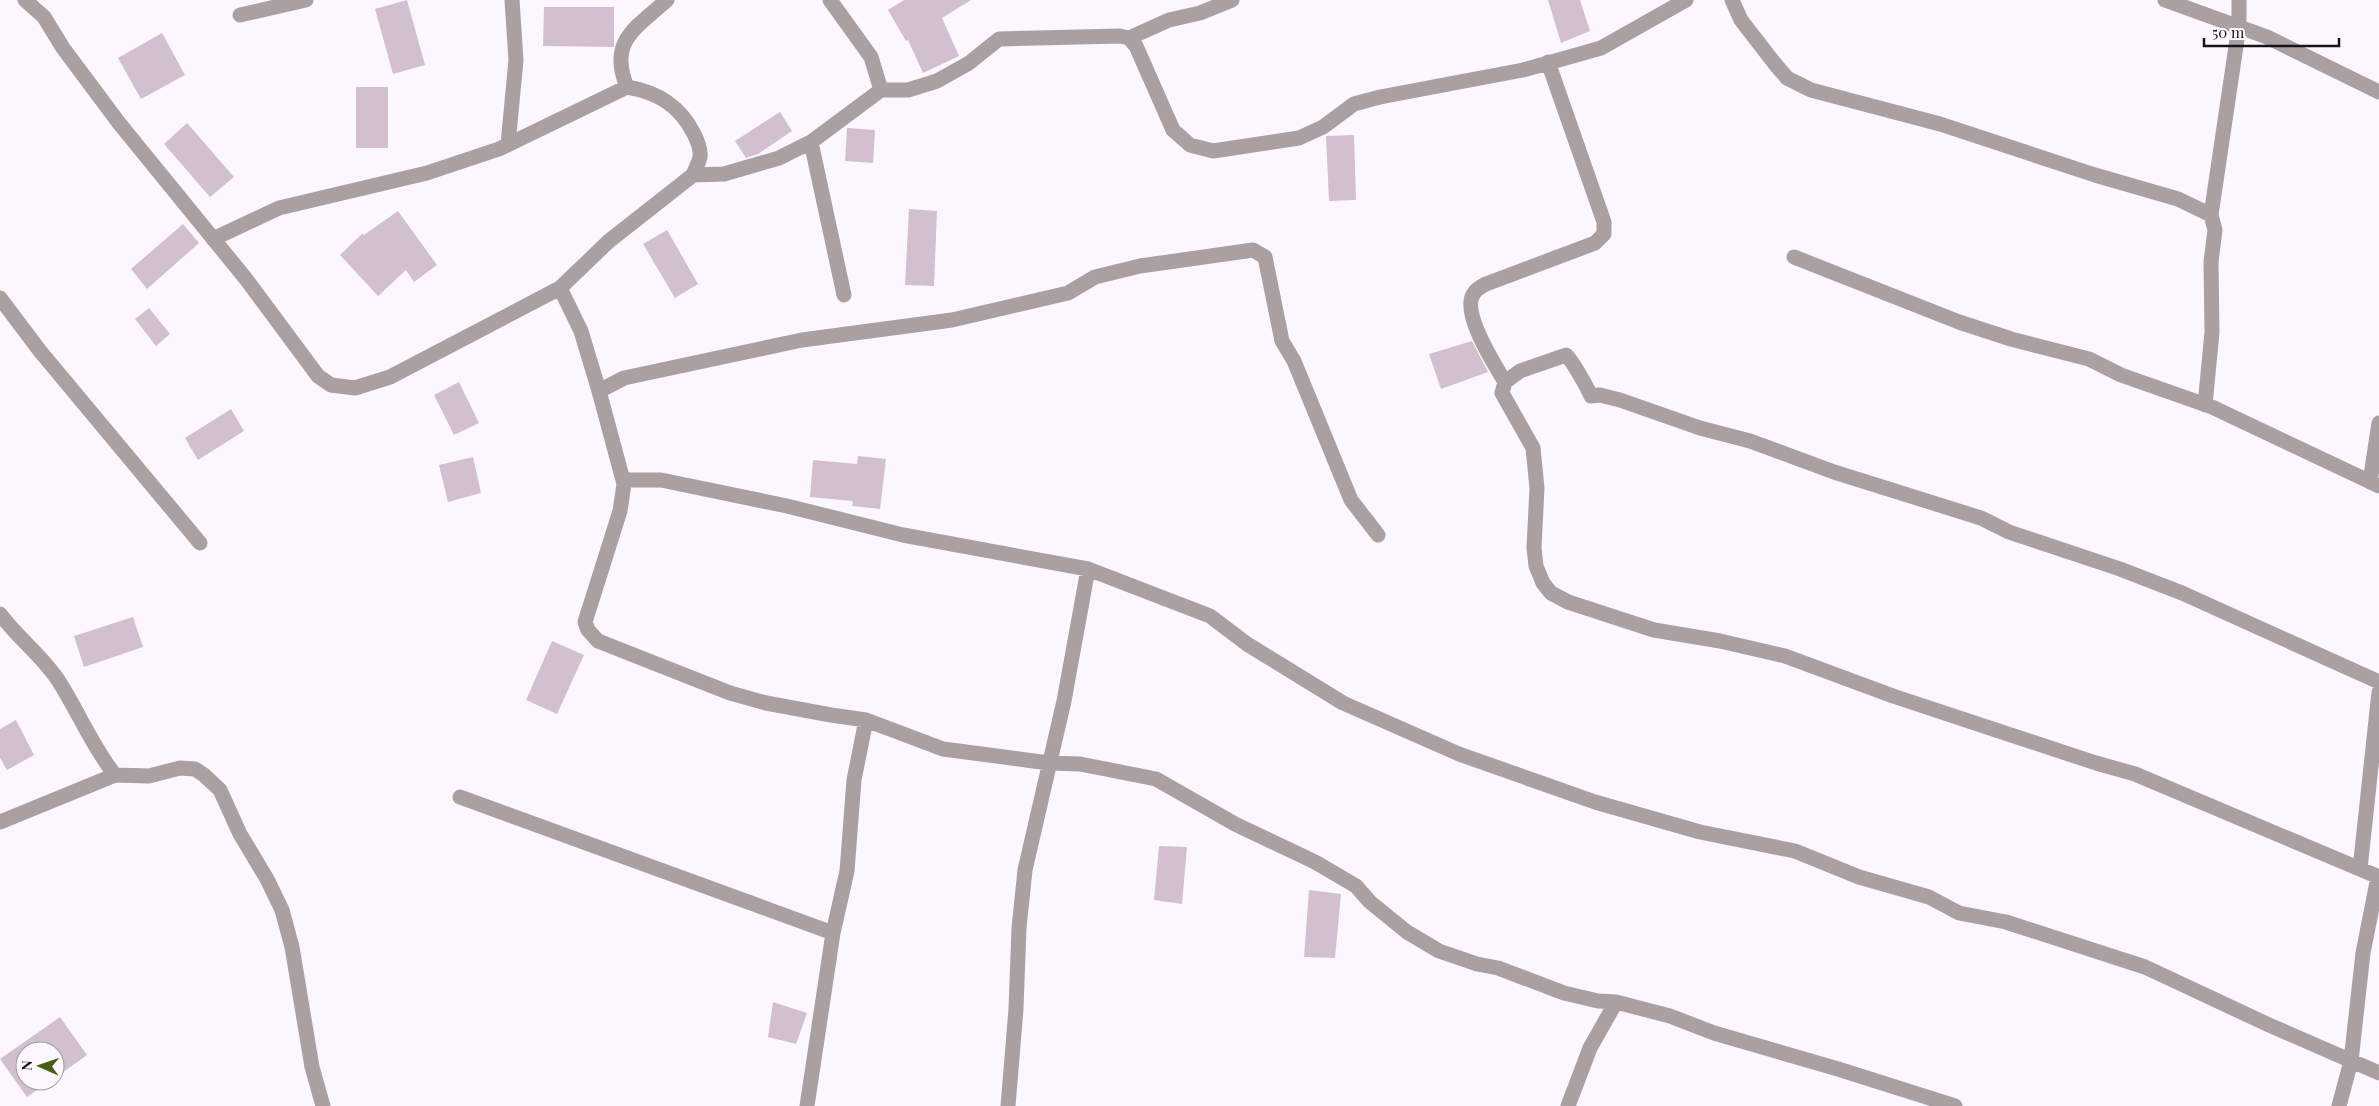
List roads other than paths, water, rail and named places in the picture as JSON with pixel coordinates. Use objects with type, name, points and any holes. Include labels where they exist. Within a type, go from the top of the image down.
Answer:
[{"type":"street","points":[[26,0],[44,17],[63,48],[119,123],[213,239],[246,279],[318,376],[331,385],[355,388],[390,378],[560,288],[609,240],[693,175],[700,155],[697,140],[687,120],[672,104],[645,90],[627,87],[508,144],[427,173],[279,208],[213,239]]},
{"type":"street","points":[[240,15],[306,0]]},
{"type":"street","points":[[508,144],[516,60],[512,0]]},
{"type":"street","points":[[627,87],[621,71],[623,44],[634,29],[667,0]]},
{"type":"street","points":[[830,0],[871,56],[881,90]]},
{"type":"street","points":[[1129,38],[1169,20],[1200,13],[1232,0]]},
{"type":"street","points":[[693,175],[724,174],[779,158],[811,142],[881,90],[908,90],[937,81],[969,63],[999,39],[1120,36],[1129,38],[1136,46],[1173,130],[1190,145],[1213,151],[1299,138],[1323,127],[1354,104],[1380,97],[1523,70],[1601,48],[1686,0]]},
{"type":"street","points":[[1732,0],[1740,20],[1765,53],[1787,78],[1811,90],[1940,124],[2095,175],[2178,199],[2211,215]]},
{"type":"street","points":[[2165,0],[2267,37],[2379,92]]},
{"type":"street","points":[[2205,405],[2212,332],[2211,262],[2215,230],[2211,215],[2238,26],[2239,0]]},
{"type":"street","points":[[1548,62],[1604,222],[1604,234],[1595,243],[1486,284],[1473,294],[1470,305],[1474,324],[1504,382],[1502,393],[1534,448],[1537,488],[1534,548],[1536,566],[1543,583],[1551,593],[1568,602],[1654,630],[1720,641],[1785,656],[1893,696],[2135,774],[2378,877],[2363,953],[2350,1061],[2339,1106]]},
{"type":"street","points":[[811,142],[844,295]]},
{"type":"street","points":[[600,391],[624,378],[783,344],[952,320],[1068,294],[1095,277],[1140,266],[1253,250],[1265,257],[1282,341],[1294,361],[1350,500],[1378,535]]},
{"type":"street","points":[[1794,257],[1959,322],[2011,339],[2089,359],[2121,375],[2205,405],[2375,484],[2379,423]]},
{"type":"street","points":[[560,288],[581,332],[600,391],[622,480],[620,511],[585,622],[588,630],[598,641],[730,693],[766,703],[866,720],[943,749],[1049,763],[1080,764],[1156,779],[1235,824],[1315,862],[1356,886],[1370,902],[1407,932],[1440,951],[1477,964],[1498,968],[1564,993],[1598,1001],[1616,1002],[1670,1016],[1714,1033],[1838,1069],[1954,1106]]},
{"type":"street","points":[[0,298],[40,351],[200,542]]},
{"type":"street","points":[[1504,382],[1520,370],[1566,356],[1571,359],[1591,396],[1600,395],[1620,400],[1700,428],[1750,441],[1834,472],[1981,518],[2009,532],[2120,568],[2182,593],[2379,682]]},
{"type":"street","points":[[622,480],[661,480],[787,506],[903,535],[1088,569],[1210,616],[1247,644],[1343,703],[1459,754],[1595,802],[1700,832],[1795,851],[1859,878],[1928,897],[1960,913],[2006,922],[2145,967],[2269,1025],[2379,1073]]},
{"type":"street","points":[[1008,1106],[1016,1009],[1019,928],[1025,870],[1064,701],[1088,569]]},
{"type":"street","points":[[0,614],[39,655],[58,681],[103,759],[115,775]]},
{"type":"street","points":[[2360,869],[2379,692]]},
{"type":"street","points":[[807,1106],[833,933],[847,871],[854,780],[866,720]]},
{"type":"street","points":[[0,822],[115,775],[148,776],[180,768],[195,768],[220,790],[240,834],[268,879],[282,910],[292,947],[312,1067],[323,1106]]},
{"type":"street","points":[[460,796],[833,933]]},
{"type":"street","points":[[1568,1106],[1590,1048],[1616,1002]]}]
